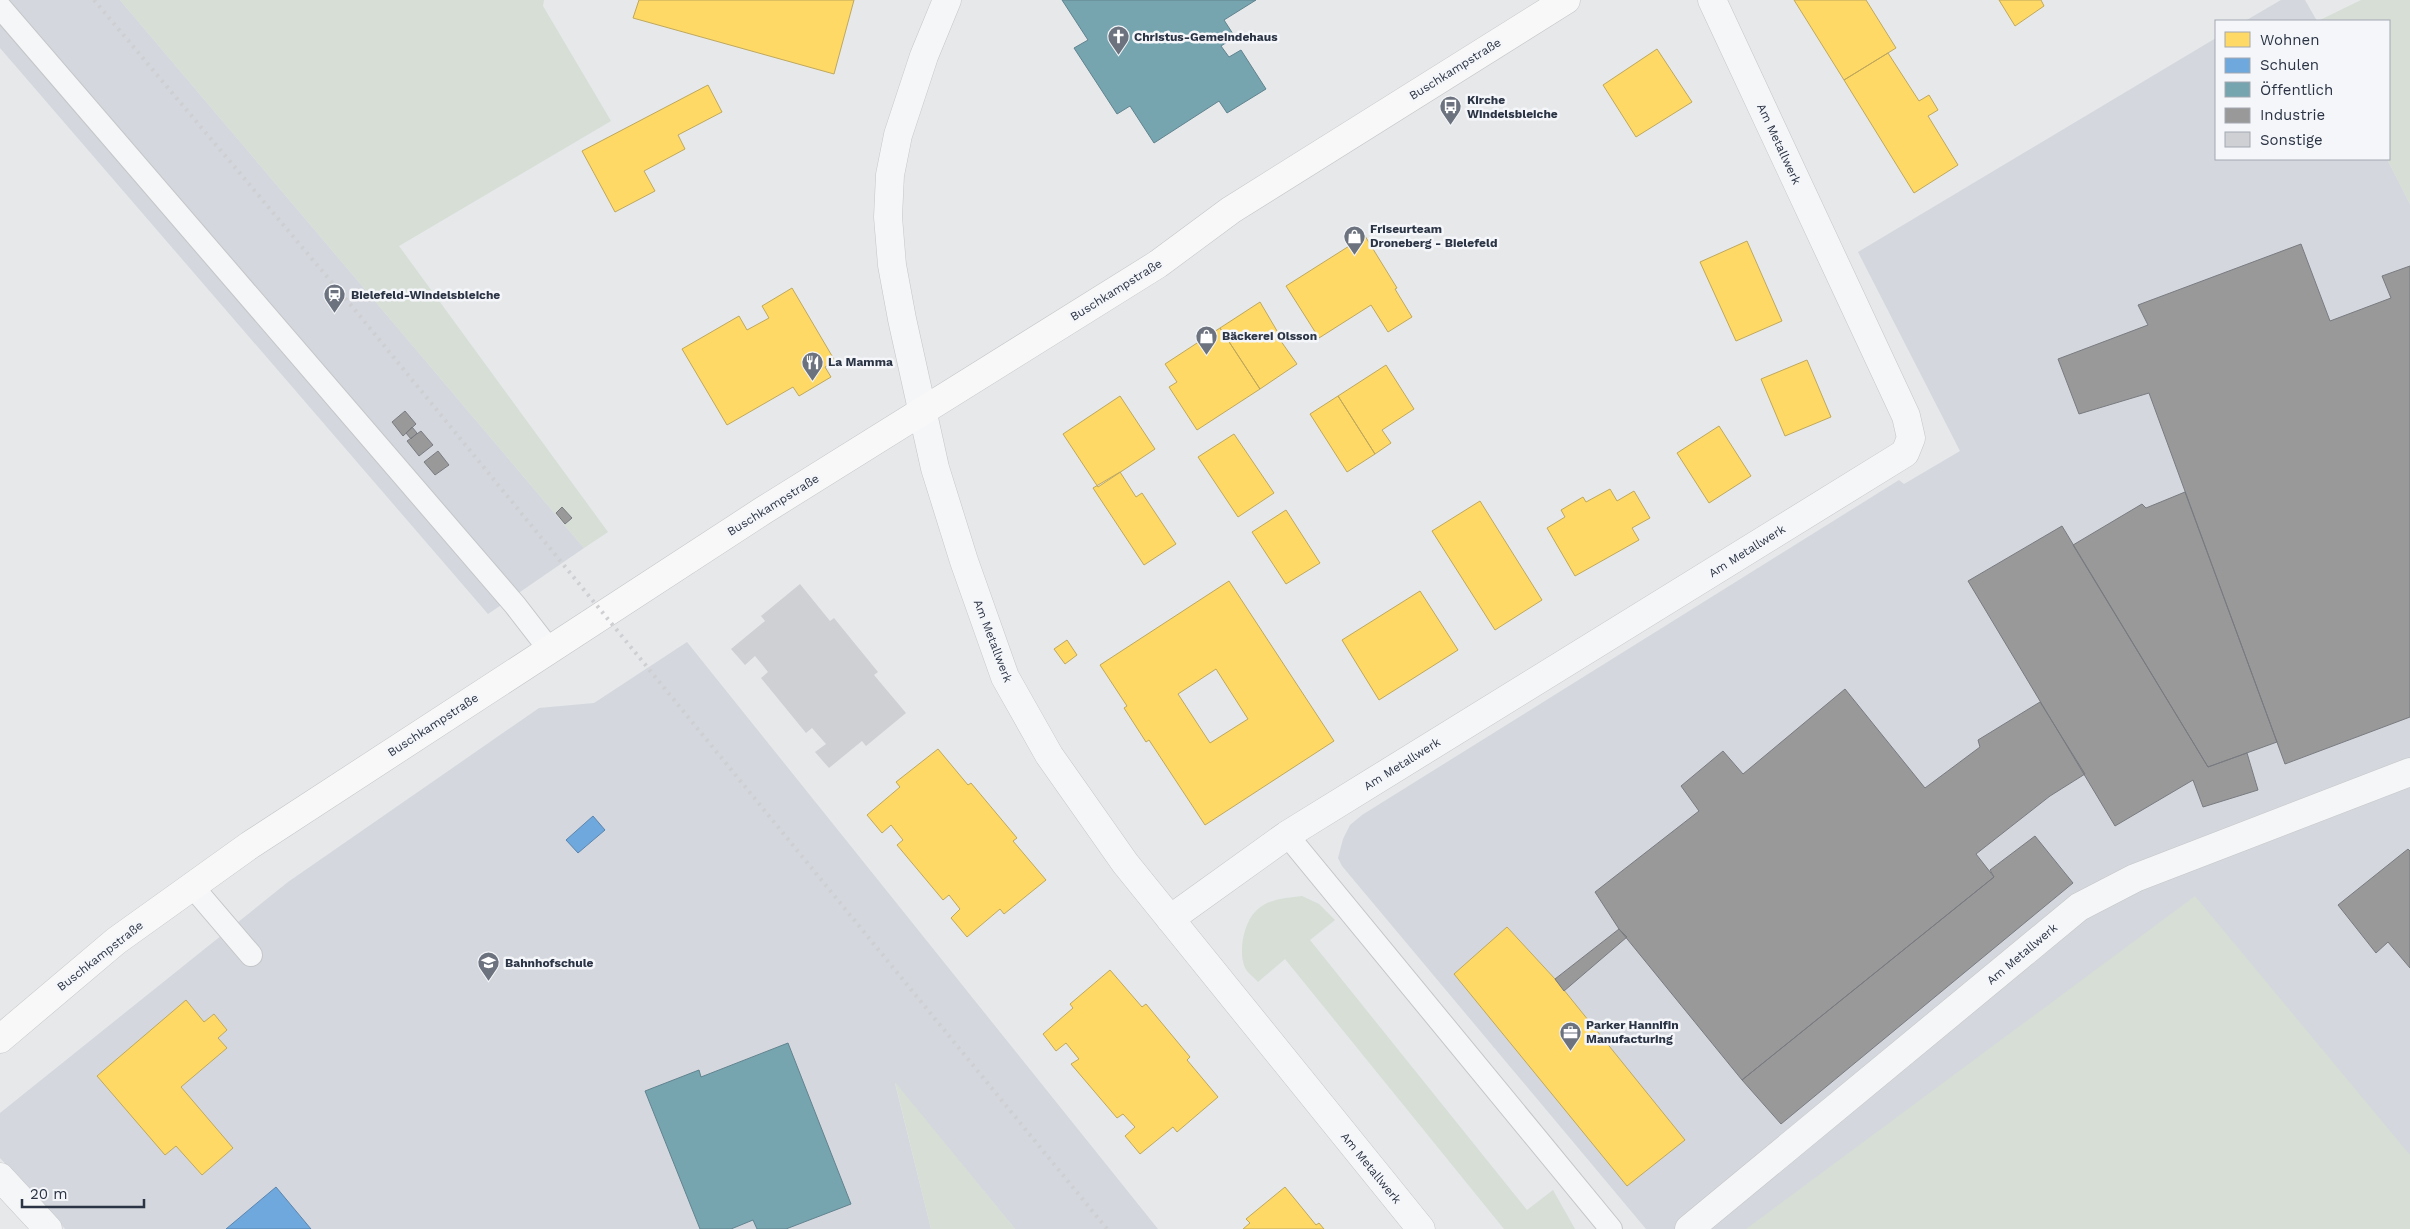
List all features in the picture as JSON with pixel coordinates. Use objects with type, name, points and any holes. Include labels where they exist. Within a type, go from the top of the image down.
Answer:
[{"type":"main road","name":"Buschkampstraße","points":[[0,1039],[116,941],[250,845],[549,649],[1158,264],[1239,205],[1566,0]]},
{"type":"street","name":"Am Metallwerk","points":[[947,0],[921,64],[898,135],[890,174],[888,217],[892,265],[935,468],[952,524],[1005,677],[1049,755],[1125,863],[1421,1229]]},
{"type":"street","name":"Am Metallwerk","points":[[1170,919],[1287,835],[1905,453],[1911,438],[1906,416],[1712,0]]},
{"type":"street","name":"Am Metallwerk","points":[[1689,1229],[2079,907],[2135,878],[2410,772]]},
{"type":"street","points":[[0,1177],[48,1229]]},
{"type":"lane","points":[[0,7],[514,605],[549,649]]},
{"type":"lane","points":[[1287,835],[1611,1229]]},
{"type":"lane","points":[[192,886],[251,955]]},
{"type":"shaded area","points":[[0,0],[120,0],[584,548],[488,614],[0,48]]},
{"type":"shaded area","points":[[120,0],[544,0],[543,6],[611,121],[399,246],[608,532],[584,548]]},
{"type":"shaded area","points":[[2281,0],[2305,0],[2316,20],[2247,20]]},
{"type":"shaded area","points":[[2361,0],[2410,0],[2410,204],[2388,160],[2390,160],[2390,20],[2320,20]]},
{"type":"shaded area","points":[[2215,39],[2215,160],[2388,160],[2410,204],[2410,1229],[1646,1229],[1342,866],[1338,858],[1343,839],[1350,825],[1362,815],[1899,480],[1904,484],[1960,451],[1858,252]]},
{"type":"shaded area","name":"Bahnhofschule","points":[[687,642],[1158,1229],[1015,1229],[895,1083],[931,1229],[65,1229],[0,1158],[0,1113],[288,882],[539,708],[594,703]]},
{"type":"shaded area","points":[[1302,896],[1319,904],[1335,920],[1310,940],[1527,1210],[1553,1190],[1575,1229],[1504,1229],[1285,959],[1258,982],[1247,971],[1242,958],[1242,949],[1247,924],[1251,917],[1265,904]]},
{"type":"shaded area","points":[[2195,896],[2410,1155],[2410,1229],[1746,1229]]},
{"type":"shaded area","points":[[895,1082],[1015,1229],[931,1229]]},
{"type":"building: Wohnen","points":[[639,0],[854,0],[834,74],[633,18]]},
{"type":"building: Wohnen","points":[[1794,0],[1866,0],[1896,48],[1844,80]]},
{"type":"building: Wohnen","points":[[1999,0],[2041,0],[2044,6],[2015,26]]},
{"type":"building: Wohnen","points":[[1657,49],[1692,102],[1636,137],[1603,85]]},
{"type":"building: Wohnen","points":[[1888,53],[1919,101],[1929,95],[1938,110],[1928,116],[1958,165],[1914,193],[1844,80]]},
{"type":"building: Wohnen","points":[[708,85],[722,112],[678,135],[685,149],[644,171],[655,191],[615,212],[582,151]]},
{"type":"building: Wohnen","points":[[1365,236],[1397,288],[1395,289],[1412,317],[1388,332],[1371,305],[1319,338],[1286,286]]},
{"type":"building: Wohnen","points":[[1747,241],[1782,321],[1736,341],[1700,262]]},
{"type":"building: Wohnen","points":[[792,288],[835,361],[825,367],[831,377],[799,396],[793,387],[727,425],[682,349],[739,316],[747,330],[769,318],[762,306]]},
{"type":"building: Wohnen","points":[[1260,302],[1280,336],[1278,337],[1297,364],[1260,389],[1220,328]]},
{"type":"building: Wohnen","points":[[1220,328],[1260,389],[1197,430],[1169,387],[1177,382],[1165,364]]},
{"type":"building: Wohnen","points":[[1807,360],[1831,417],[1785,436],[1761,379]]},
{"type":"building: Wohnen","points":[[1386,365],[1414,409],[1382,430],[1391,443],[1375,454],[1338,396]]},
{"type":"building: Wohnen","points":[[1120,396],[1155,449],[1098,487],[1063,434]]},
{"type":"building: Wohnen","points":[[1338,396],[1375,454],[1347,472],[1310,414]]},
{"type":"building: Wohnen","points":[[1719,426],[1751,476],[1709,503],[1677,453]]},
{"type":"building: Wohnen","points":[[1234,434],[1274,493],[1238,517],[1198,457]]},
{"type":"building: Wohnen","points":[[1120,472],[1136,497],[1142,493],[1176,544],[1144,565],[1093,488]]},
{"type":"building: Wohnen","points":[[1610,489],[1617,501],[1634,491],[1650,518],[1632,528],[1639,540],[1575,576],[1547,528],[1565,517],[1561,510],[1583,497],[1586,502]]},
{"type":"building: Wohnen","points":[[1480,501],[1542,600],[1495,630],[1432,531]]},
{"type":"building: Wohnen","points":[[1286,510],[1320,563],[1286,584],[1252,532]]},
{"type":"building: Wohnen","points":[[1229,581],[1334,741],[1205,825],[1149,740],[1146,742],[1124,708],[1127,706],[1100,665]],"holes":[[[1216,669],[1248,719],[1210,743],[1178,694]]]},
{"type":"building: Wohnen","points":[[1420,591],[1458,650],[1379,700],[1342,640]]},
{"type":"building: Wohnen","points":[[1067,640],[1077,655],[1065,664],[1054,649]]},
{"type":"building: Wohnen","points":[[938,749],[968,785],[971,783],[1017,838],[1013,841],[1046,880],[1004,914],[1000,909],[967,937],[951,918],[960,909],[949,895],[943,900],[897,845],[903,840],[891,825],[882,833],[867,815],[900,787],[896,782]]},
{"type":"building: Wohnen","points":[[1507,927],[1555,979],[1685,1140],[1627,1186],[1454,974]]},
{"type":"building: Wohnen","points":[[1110,970],[1142,1007],[1146,1004],[1190,1057],[1187,1060],[1218,1097],[1177,1132],[1173,1127],[1140,1154],[1125,1136],[1135,1127],[1123,1114],[1117,1118],[1071,1064],[1079,1059],[1066,1043],[1056,1051],[1043,1034],[1073,1008],[1070,1004]]},
{"type":"building: Wohnen","points":[[186,1000],[204,1022],[214,1014],[227,1030],[218,1038],[227,1048],[181,1087],[233,1148],[202,1175],[176,1146],[165,1155],[97,1076]]},
{"type":"building: Wohnen","points":[[1285,1187],[1316,1225],[1319,1223],[1324,1229],[1243,1229],[1250,1223],[1246,1219]]},
{"type":"building: Schulen","points":[[593,816],[605,830],[578,853],[566,840]]},
{"type":"building: Schulen","points":[[276,1187],[311,1229],[226,1229]]},
{"type":"building: Öffentlich","points":[[1062,0],[1256,0],[1224,20],[1235,37],[1221,46],[1229,57],[1241,50],[1266,89],[1227,113],[1219,101],[1154,143],[1130,106],[1117,114],[1074,48],[1088,40]]},
{"type":"building: Öffentlich","points":[[788,1043],[851,1204],[786,1229],[757,1229],[753,1220],[731,1229],[700,1229],[645,1091],[699,1070],[701,1077]]},
{"type":"building: Industrie","points":[[2301,244],[2330,321],[2391,298],[2382,276],[2410,266],[2410,717],[2285,764],[2149,393],[2079,414],[2058,359],[2148,325],[2138,305]]},
{"type":"building: Industrie","points":[[405,411],[416,424],[403,436],[392,422]]},
{"type":"building: Industrie","points":[[412,427],[417,433],[411,439],[406,433]]},
{"type":"building: Industrie","points":[[421,431],[433,445],[419,456],[407,441]]},
{"type":"building: Industrie","points":[[438,451],[449,465],[435,475],[424,462]]},
{"type":"building: Industrie","points":[[2185,492],[2277,742],[2208,767],[2073,545],[2142,504],[2146,508]]},
{"type":"building: Industrie","points":[[562,507],[572,518],[565,524],[556,513]]},
{"type":"building: Industrie","points":[[2062,526],[2208,767],[2247,753],[2258,790],[2203,807],[2193,780],[2115,826],[1968,581]]},
{"type":"building: Industrie","points":[[1845,689],[1925,788],[1980,747],[1978,740],[2040,702],[2085,774],[2050,796],[1976,854],[1994,877],[1742,1080],[1619,929],[1595,892],[1699,811],[1681,786],[1723,751],[1743,774]]},
{"type":"building: Industrie","points":[[2035,836],[2073,883],[1781,1124],[1742,1080],[1994,877],[1990,870]]},
{"type":"building: Industrie","points":[[2408,849],[2410,851],[2410,968],[2388,942],[2376,953],[2338,905]]},
{"type":"building: Industrie","points":[[1619,929],[1627,937],[1564,991],[1555,979]]},
{"type":"building: Sonstige","points":[[800,584],[830,621],[834,618],[878,672],[874,675],[906,713],[866,746],[862,741],[829,768],[815,752],[826,744],[812,728],[806,733],[761,678],[768,672],[755,656],[745,665],[731,649],[765,621],[761,616]]},
{"type":"railway","points":[[94,0],[355,310],[1107,1229]]},
{"type":"place","name":"Christus-Gemeindehaus","points":[[1118,56]]},
{"type":"place","name":"Kirche Windelsbleiche","points":[[1451,126]]},
{"type":"place","name":"Friseurteam Droneberg - Bielefeld","points":[[1354,255]]},
{"type":"place","name":"Bielefeld-Windelsbleiche","points":[[335,314]]},
{"type":"place","name":"Bäckerei Olsson","points":[[1206,355]]},
{"type":"place","name":"La Mamma","points":[[812,381]]},
{"type":"place","name":"Bahnhofschule","points":[[489,982]]},
{"type":"place","name":"Parker Hannifin Manufacturing","points":[[1570,1051]]}]
